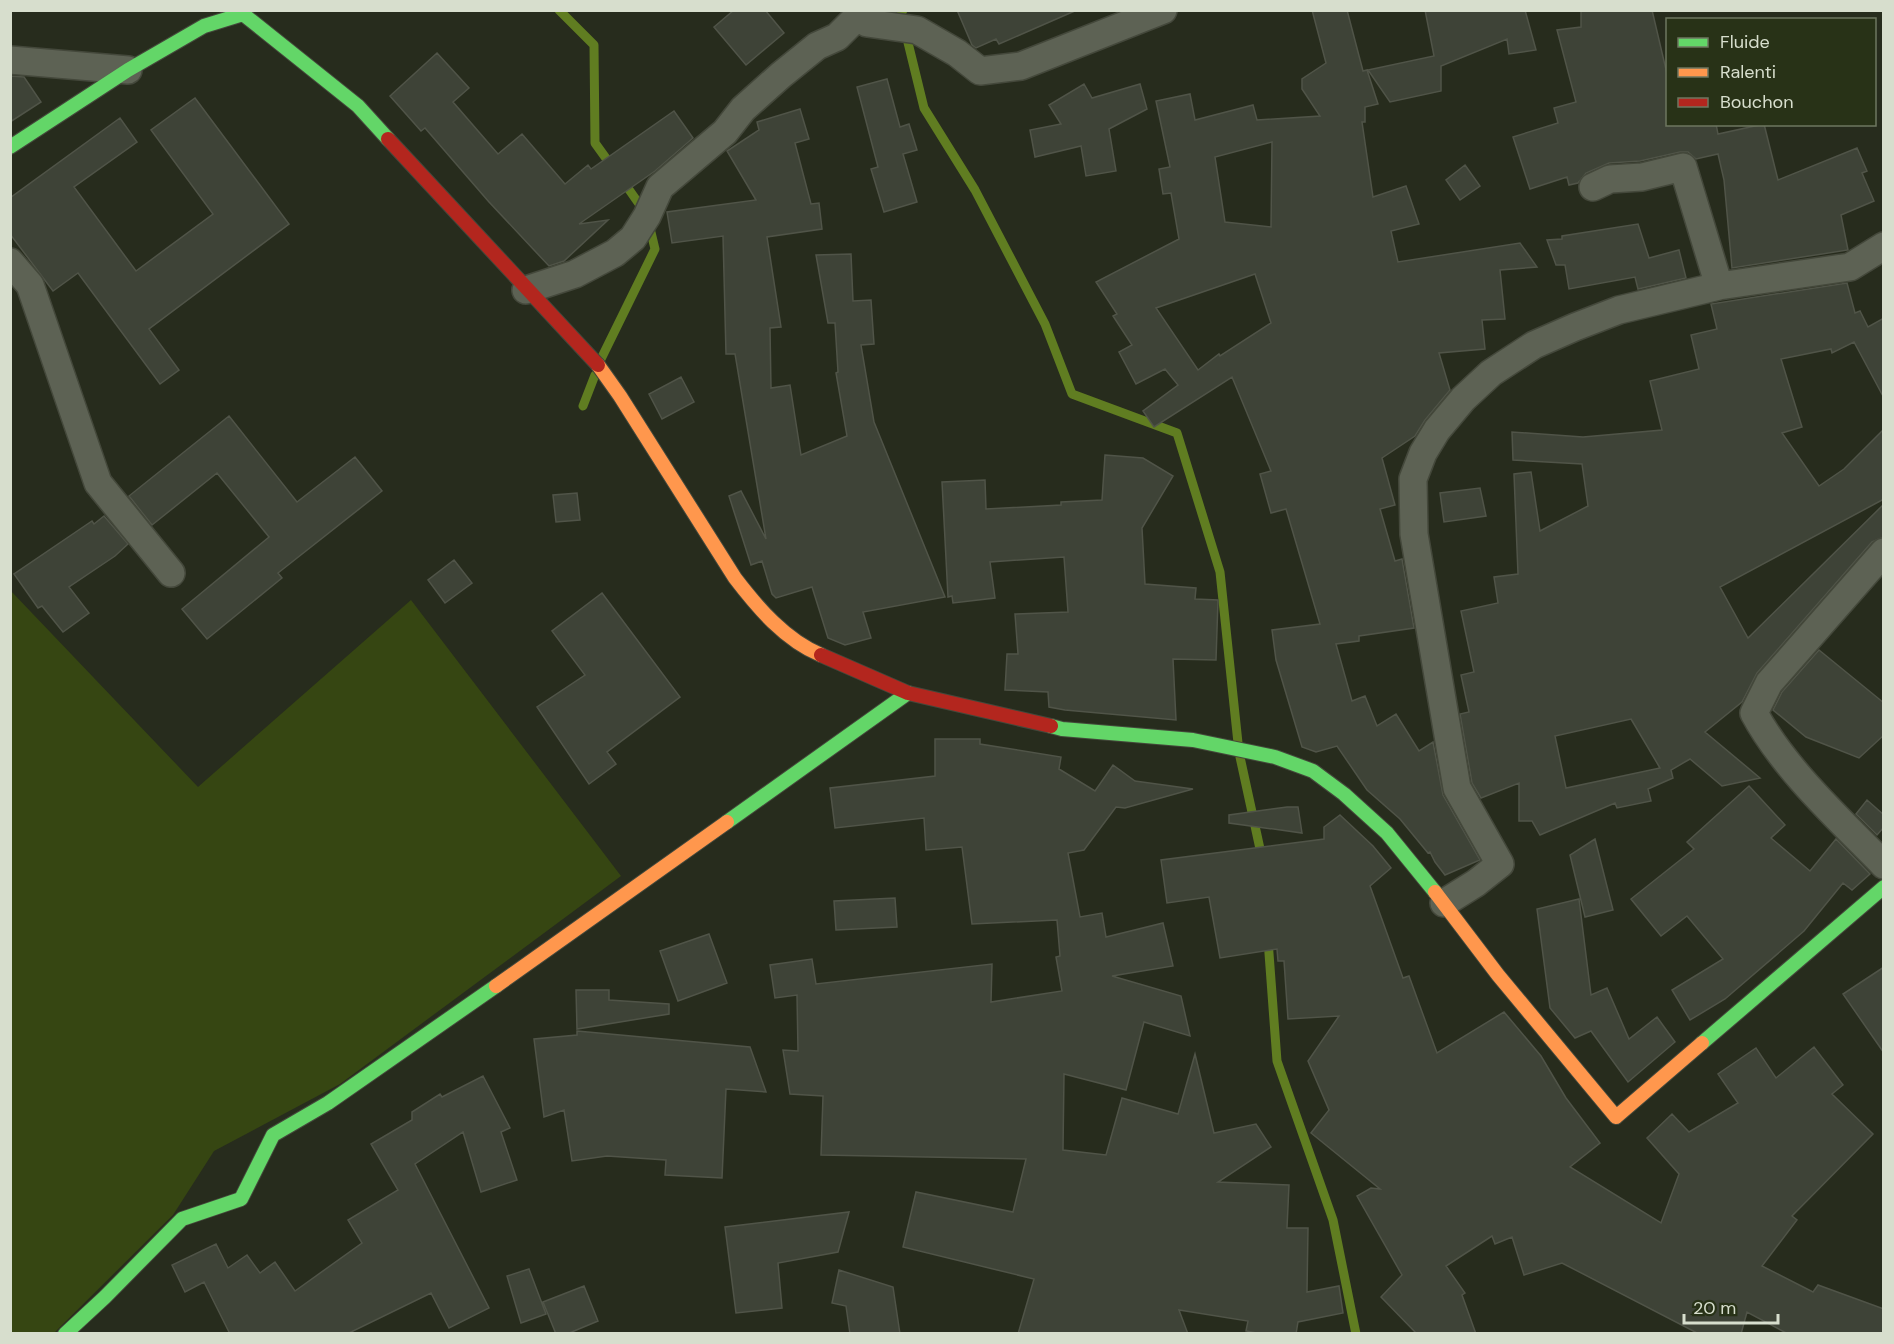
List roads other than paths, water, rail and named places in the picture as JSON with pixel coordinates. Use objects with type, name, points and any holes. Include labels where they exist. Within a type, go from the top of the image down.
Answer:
[{"type":"street","points":[[526,290],[575,274],[615,254],[633,238],[648,216],[660,187],[725,132],[743,109],[781,75],[817,46],[837,37],[864,18],[917,30],[957,53],[980,71],[1021,66],[1163,10]]},
{"type":"street","points":[[10,147],[128,70],[204,26],[243,14],[358,106],[526,290],[591,356],[735,578],[757,606],[779,627],[811,651],[908,693],[1062,729],[1193,740],[1275,757],[1313,771],[1344,794],[1387,833],[1498,975],[1616,1118],[1884,887]]},
{"type":"street","points":[[10,60],[128,70]]},
{"type":"street","points":[[1593,187],[1610,179],[1642,177],[1683,167],[1719,286]]},
{"type":"street","points":[[1444,903],[1476,883],[1500,864],[1457,788],[1413,534],[1413,479],[1423,453],[1437,430],[1463,399],[1491,373],[1534,345],[1619,310],[1719,286],[1850,267],[1884,246]]},
{"type":"street","points":[[10,262],[30,285],[98,483],[171,573]]},
{"type":"street","points":[[1884,552],[1768,683],[1754,713],[1762,728],[1812,793],[1884,865]]},
{"type":"street","points":[[65,1334],[182,1219],[241,1199],[273,1136],[413,1045],[908,693]]},
{"type":"waterway","points":[[559,10],[594,45],[595,143],[613,168]]},
{"type":"waterway","points":[[903,10],[901,14],[924,108],[975,190],[1045,324],[1072,394],[1177,433],[1220,572],[1238,743]]},
{"type":"waterway","points":[[623,181],[644,211]]},
{"type":"waterway","points":[[601,359],[655,249],[649,224]]},
{"type":"waterway","points":[[583,406],[595,375]]},
{"type":"waterway","points":[[1240,757],[1262,858]]},
{"type":"waterway","points":[[1268,940],[1277,1061],[1333,1220],[1356,1334]]}]
